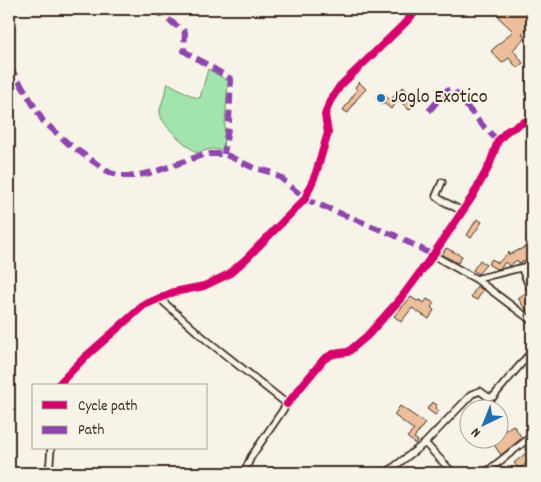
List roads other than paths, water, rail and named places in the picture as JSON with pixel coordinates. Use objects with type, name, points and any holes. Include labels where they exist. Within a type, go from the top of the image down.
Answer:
[{"type":"street","points":[[59,384],[84,358],[144,305],[174,292],[204,286],[229,274],[246,260],[305,199],[316,172],[328,133],[325,115],[330,101],[340,86],[404,25],[418,9]]},
{"type":"street","points":[[244,473],[251,457],[287,404],[324,359],[333,354],[348,352],[367,336],[402,297],[462,211],[489,166],[501,136],[532,118]]},
{"type":"street","points":[[442,182],[436,196],[462,211]]},
{"type":"street","points":[[433,255],[476,279],[532,321]]},
{"type":"street","points":[[476,279],[532,265]]},
{"type":"street","points":[[522,269],[532,293]]},
{"type":"street","points":[[159,298],[204,338],[287,404]]},
{"type":"street","points":[[386,473],[425,444],[472,394],[480,391],[489,397],[493,397],[532,351]]},
{"type":"street","points":[[485,473],[528,439]]},
{"type":"street","points":[[425,444],[453,473]]},
{"type":"street","points":[[49,473],[51,450]]},
{"type":"place","name":"Joglo Exotico","points":[[381,98]]}]
